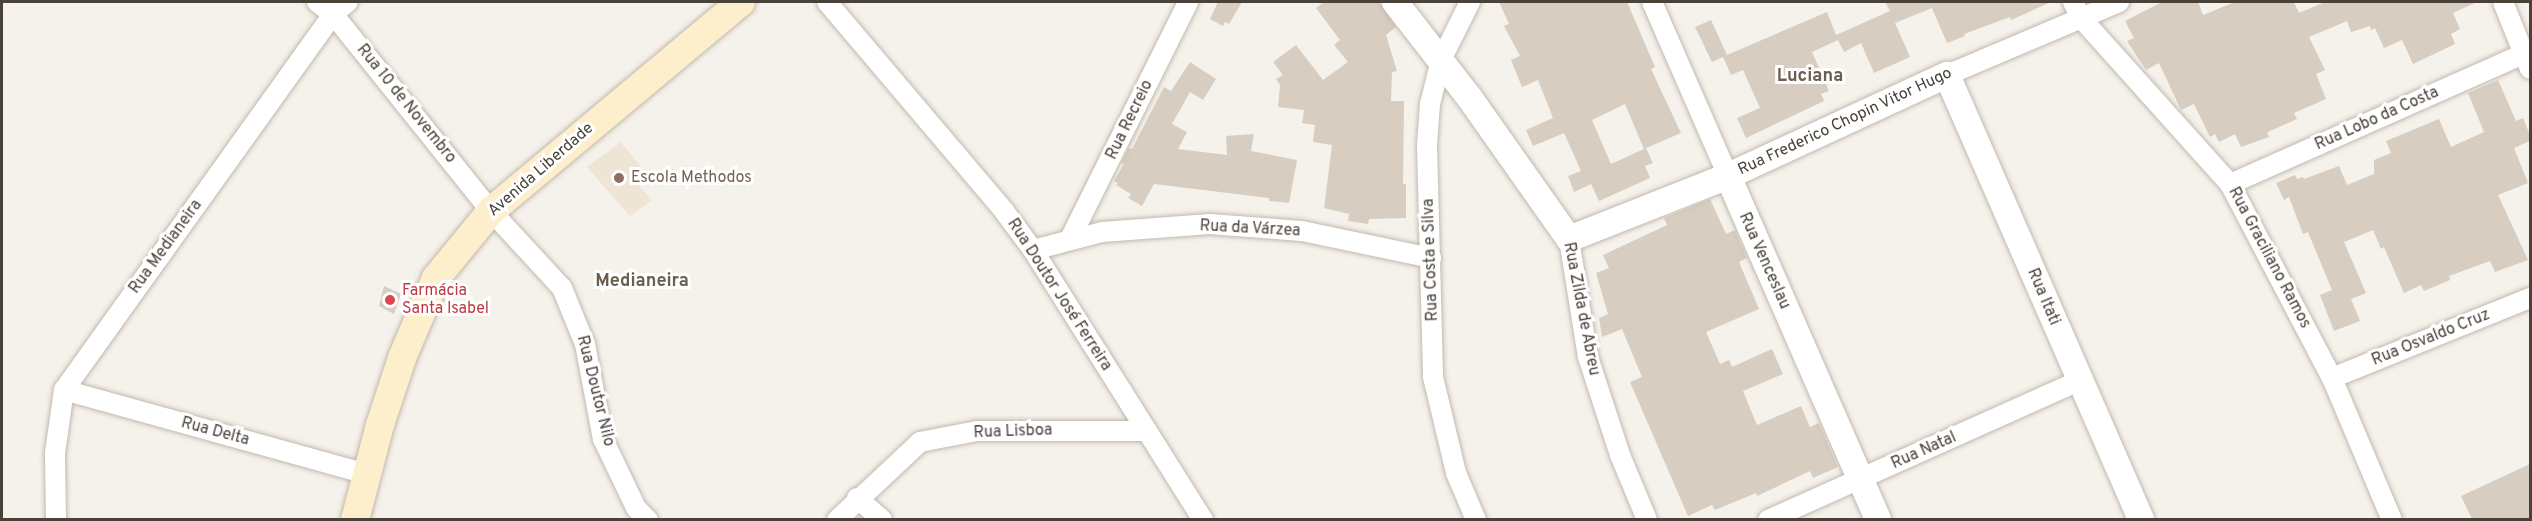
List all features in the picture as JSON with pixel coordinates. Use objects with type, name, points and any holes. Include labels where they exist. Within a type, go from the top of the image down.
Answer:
[{"type":"main road","name":"Avenida Liberdade","points":[[355,519],[366,474],[402,358],[436,278],[491,211],[741,2]]},
{"type":"street","name":"Rua 10 de Novembro","points":[[317,2],[341,8],[491,211]]},
{"type":"street","name":"Rua Doutor José Ferreira","points":[[827,2],[1004,211],[1033,250],[1203,519]]},
{"type":"street","name":"Rua Recreio","points":[[1070,238],[1188,2]]},
{"type":"street","name":"Rua Zilda de Abreu","points":[[1395,2],[1441,60],[1569,239],[1588,357],[1620,456],[1647,519]]},
{"type":"street","name":"Rua Costa e Silva","points":[[1470,2],[1441,60],[1430,104],[1427,146],[1434,377],[1456,473],[1476,519]]},
{"type":"street","name":"Rua Venceslau","points":[[1652,2],[1878,519]]},
{"type":"street","name":"Rua Frederico Chopin Vitor Hugo","points":[[1569,239],[1728,176],[1947,75],[2077,10],[2119,2]]},
{"type":"street","points":[[2503,2],[2527,62]]},
{"type":"street","name":"Rua Medianeira","points":[[56,519],[55,453],[64,390],[341,8]]},
{"type":"street","name":"Rua Graciliano Ramos","points":[[2077,10],[2230,184],[2332,378],[2392,519]]},
{"type":"street","name":"Rua Lobo da Costa","points":[[2230,184],[2527,62]]},
{"type":"street","name":"Rua Itati","points":[[1947,75],[2141,519]]},
{"type":"street","name":"Rua Doutor Nilo","points":[[491,211],[562,288],[585,344],[603,439],[636,508],[648,519]]},
{"type":"street","name":"Rua da Várzea","points":[[1033,250],[1070,238],[1102,232],[1210,225],[1302,231],[1431,258]]},
{"type":"street","name":"Rua Osvaldo Cruz","points":[[2332,378],[2530,298]]},
{"type":"street","name":"Rua Natal","points":[[1768,519],[1861,480],[2079,381]]},
{"type":"street","name":"Rua Delta","points":[[64,390],[366,474]]},
{"type":"street","name":"Rua Lisboa","points":[[837,519],[920,442],[977,431],[1147,431]]},
{"type":"street","points":[[857,498],[882,519]]},
{"type":"shaded area","name":"Escola Methodos","points":[[621,142],[646,173],[636,183],[652,200],[630,216],[587,167]]},
{"type":"building","points":[[1218,2],[1242,2],[1229,24],[1225,22],[1223,26],[1210,19]]},
{"type":"building","points":[[1324,2],[1379,2],[1396,27],[1386,35],[1397,71],[1392,72],[1391,101],[1404,101],[1403,184],[1406,184],[1406,218],[1369,219],[1368,224],[1348,221],[1349,214],[1324,208],[1332,145],[1313,142],[1315,125],[1302,123],[1304,110],[1278,107],[1280,85],[1276,79],[1283,75],[1273,62],[1296,45],[1323,80],[1348,62],[1334,45],[1340,40],[1316,8]]},
{"type":"building","points":[[1499,2],[1627,2],[1655,67],[1651,69],[1681,133],[1646,148],[1653,163],[1645,166],[1650,178],[1599,201],[1591,184],[1574,192],[1568,176],[1581,171],[1564,133],[1533,146],[1526,130],[1553,118],[1538,80],[1522,87],[1511,60],[1520,56],[1504,26],[1509,24]],"holes":[[[1625,104],[1644,149],[1611,164],[1592,120]]]},
{"type":"building","points":[[1885,2],[2051,2],[2011,20],[2010,17],[1964,34],[1965,36],[1947,43],[1932,8],[1895,23],[1910,57],[1874,73],[1861,43],[1844,52],[1838,40],[1812,52],[1829,91],[1821,94],[1824,101],[1746,138],[1737,118],[1760,108],[1743,70],[1731,75],[1723,57],[1712,62],[1695,27],[1711,20],[1727,55],[1827,12],[1836,35],[1890,11]]},
{"type":"building","points":[[2162,2],[2198,2],[2203,15],[2235,2],[2294,2],[2299,13],[2325,2],[2477,2],[2453,13],[2460,29],[2451,34],[2455,44],[2413,64],[2402,40],[2384,48],[2375,28],[2371,30],[2370,26],[2351,32],[2347,21],[2309,37],[2325,70],[2316,74],[2326,99],[2294,113],[2297,119],[2270,131],[2267,133],[2269,137],[2241,147],[2235,134],[2219,142],[2215,134],[2210,137],[2194,104],[2181,110],[2159,63],[2146,70],[2127,41],[2134,38],[2125,21]]},
{"type":"building","points":[[1190,62],[1216,79],[1203,100],[1190,92],[1172,124],[1187,132],[1178,149],[1227,155],[1226,136],[1254,134],[1251,151],[1297,160],[1289,203],[1269,201],[1269,198],[1154,184],[1142,206],[1128,198],[1131,194],[1116,185],[1118,183],[1114,181],[1124,164],[1121,163],[1129,148],[1132,149],[1164,87],[1171,91]]},
{"type":"building","points":[[2498,80],[2516,121],[2523,118],[2530,135],[2530,141],[2514,148],[2528,183],[2498,195],[2528,260],[2495,272],[2490,261],[2449,276],[2450,280],[2424,291],[2421,285],[2404,293],[2384,247],[2381,249],[2373,230],[2344,242],[2366,293],[2351,299],[2360,321],[2334,331],[2320,295],[2332,290],[2308,232],[2303,234],[2289,197],[2284,200],[2276,183],[2295,175],[2297,179],[2303,177],[2304,179],[2339,166],[2347,185],[2374,174],[2374,160],[2391,153],[2386,141],[2439,119],[2451,147],[2484,132],[2468,93]]},
{"type":"building","points":[[1710,199],[1726,234],[1735,230],[1747,258],[1739,262],[1759,309],[1706,332],[1720,364],[1729,360],[1732,367],[1772,349],[1783,374],[1743,391],[1757,425],[1801,406],[1810,427],[1819,423],[1838,467],[1813,478],[1810,471],[1757,496],[1756,493],[1715,510],[1712,505],[1688,516],[1630,382],[1642,377],[1622,329],[1602,337],[1599,318],[1608,314],[1596,273],[1609,268],[1603,255],[1667,225],[1664,218]]},
{"type":"building","name":"Farmácia Santa Isabel","points":[[384,286],[401,294],[394,314],[379,306]]},
{"type":"building","points":[[2530,464],[2530,519],[2472,519],[2461,496]]},
{"type":"place","name":"Escola Methodos","points":[[619,178]]},
{"type":"place","name":"Farmácia Santa Isabel","points":[[390,300]]},
{"type":"district","name":"Luciana","points":[[1810,77]]},
{"type":"district","name":"Medianeira","points":[[642,282]]}]
